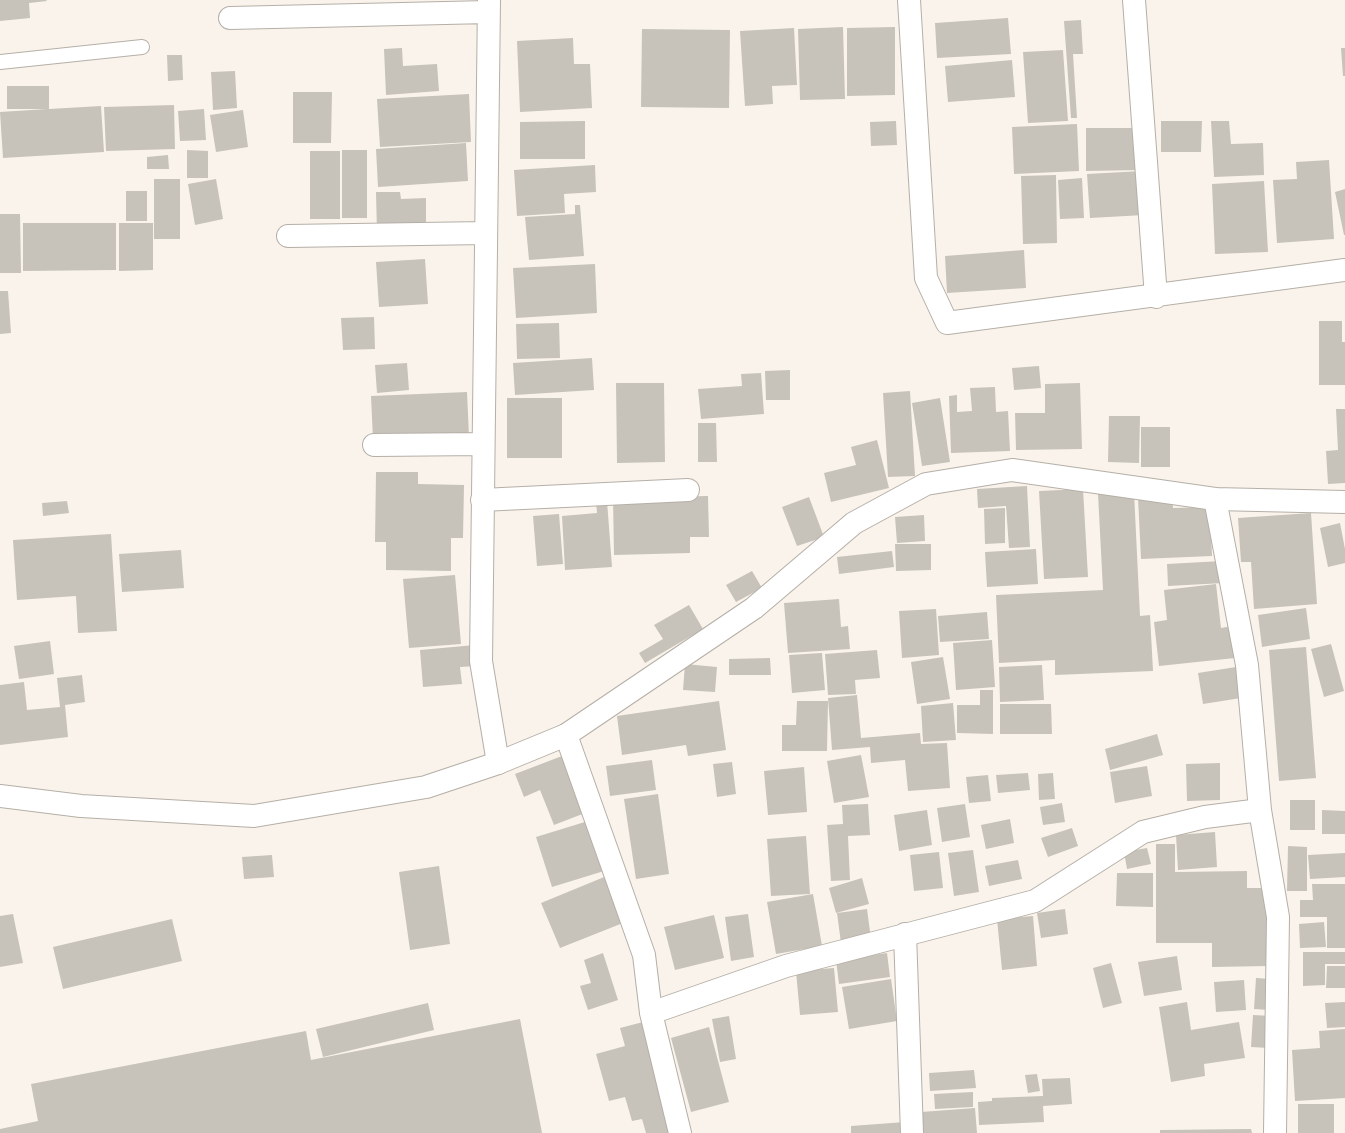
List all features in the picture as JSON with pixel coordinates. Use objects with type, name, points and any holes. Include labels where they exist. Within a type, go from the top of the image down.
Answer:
[{"type":"street","points":[[909,0],[926,278],[947,323],[1156,297],[1345,270]]},
{"type":"street","points":[[1134,0],[1156,297]]},
{"type":"street","points":[[230,18],[488,6],[481,661],[498,763]]},
{"type":"street","points":[[288,236],[486,233]]},
{"type":"street","points":[[374,445],[483,444]]},
{"type":"street","points":[[0,796],[81,806],[254,816],[426,788],[498,763],[566,735],[754,608],[854,523],[926,484],[1012,470],[1215,499],[1345,502]]},
{"type":"street","points":[[482,500],[688,490]]},
{"type":"street","points":[[1215,499],[1247,665],[1260,810],[1278,917],[1275,1133]]},
{"type":"street","points":[[566,735],[644,955],[651,1013],[680,1133]]},
{"type":"street","points":[[651,1013],[786,966],[1035,901],[1144,832],[1205,818],[1260,810]]},
{"type":"street","points":[[905,934],[912,1133]]},
{"type":"lane","points":[[0,62],[142,47]]},
{"type":"building","points":[[0,0],[47,1],[29,3],[30,18],[0,21]]},
{"type":"building","points":[[1008,18],[1011,54],[937,58],[935,23]]},
{"type":"building","points":[[1081,20],[1083,54],[1073,54],[1077,118],[1071,118],[1064,21]]},
{"type":"building","points":[[843,27],[845,99],[800,100],[798,29]]},
{"type":"building","points":[[895,27],[895,95],[847,96],[847,28]]},
{"type":"building","points":[[794,28],[797,85],[772,86],[773,104],[745,106],[740,31]]},
{"type":"building","points":[[642,29],[730,30],[729,108],[641,107]]},
{"type":"building","points":[[573,38],[574,64],[590,64],[592,108],[520,112],[517,41]]},
{"type":"building","points":[[402,48],[403,66],[437,64],[439,91],[386,95],[384,49]]},
{"type":"building","points":[[1341,48],[1345,48],[1345,76],[1343,76]]},
{"type":"building","points":[[1063,50],[1068,121],[1028,123],[1023,52]]},
{"type":"building","points":[[167,55],[182,55],[183,80],[168,81]]},
{"type":"building","points":[[1012,60],[1015,97],[948,102],[945,66]]},
{"type":"building","points":[[235,71],[237,108],[213,110],[211,72]]},
{"type":"building","points":[[7,86],[49,86],[49,109],[101,106],[104,152],[3,158],[0,112],[47,109],[7,109]]},
{"type":"building","points":[[293,92],[332,92],[331,143],[293,143]]},
{"type":"building","points":[[469,94],[471,142],[380,147],[377,99]]},
{"type":"building","points":[[174,105],[175,149],[106,151],[104,107]]},
{"type":"building","points":[[204,109],[206,140],[180,141],[178,111]]},
{"type":"building","points":[[243,110],[248,147],[216,152],[210,115]]},
{"type":"building","points":[[585,121],[585,159],[520,159],[520,122]]},
{"type":"building","points":[[896,121],[897,145],[871,146],[870,122]]},
{"type":"building","points":[[1161,121],[1202,121],[1201,152],[1161,152]]},
{"type":"building","points":[[1211,121],[1229,121],[1231,144],[1263,143],[1264,175],[1214,177]]},
{"type":"building","points":[[1077,124],[1079,171],[1014,174],[1012,127]]},
{"type":"building","points":[[1086,128],[1141,128],[1141,170],[1086,171]]},
{"type":"building","points":[[466,143],[468,181],[378,187],[376,149]]},
{"type":"building","points":[[187,150],[208,151],[208,178],[187,178]]},
{"type":"building","points":[[342,150],[367,150],[367,218],[342,218]]},
{"type":"building","points":[[310,151],[340,151],[340,219],[310,219]]},
{"type":"building","points":[[168,155],[169,169],[147,169],[147,157]]},
{"type":"building","points":[[1329,160],[1334,239],[1277,243],[1273,180],[1297,179],[1296,162]]},
{"type":"building","points":[[595,165],[596,192],[564,194],[565,213],[517,216],[514,170]]},
{"type":"building","points":[[1142,171],[1144,215],[1090,218],[1087,174]]},
{"type":"building","points":[[1056,175],[1057,243],[1023,244],[1021,176]]},
{"type":"building","points":[[1082,178],[1084,218],[1060,219],[1058,180]]},
{"type":"building","points":[[154,179],[180,179],[180,239],[154,239]]},
{"type":"building","points":[[216,179],[223,219],[195,225],[188,184]]},
{"type":"building","points":[[1264,181],[1268,252],[1215,254],[1212,184]]},
{"type":"building","points":[[1345,189],[1345,235],[1344,235],[1335,192]]},
{"type":"building","points":[[126,191],[147,191],[147,221],[126,221]]},
{"type":"building","points":[[376,192],[400,192],[401,199],[426,198],[426,233],[377,233]]},
{"type":"building","points":[[575,205],[580,205],[584,256],[529,260],[525,217],[575,214]]},
{"type":"building","points":[[0,214],[20,214],[21,273],[0,273]]},
{"type":"building","points":[[23,223],[116,223],[116,270],[23,271]]},
{"type":"building","points":[[119,223],[153,223],[153,270],[119,271]]},
{"type":"building","points":[[1024,250],[1026,288],[947,293],[945,256]]},
{"type":"building","points":[[425,259],[428,304],[379,307],[376,262]]},
{"type":"building","points":[[595,264],[597,313],[516,318],[513,268]]},
{"type":"building","points":[[0,291],[8,291],[11,333],[0,334]]},
{"type":"building","points":[[374,317],[375,349],[343,350],[341,318]]},
{"type":"building","points":[[1319,321],[1342,321],[1342,342],[1345,342],[1345,385],[1319,385]]},
{"type":"building","points":[[559,323],[560,358],[517,359],[516,324]]},
{"type":"building","points":[[592,358],[594,390],[515,395],[513,363]]},
{"type":"building","points":[[407,363],[409,390],[377,393],[375,365]]},
{"type":"building","points":[[1039,366],[1041,388],[1014,390],[1012,368]]},
{"type":"building","points":[[790,370],[790,400],[766,400],[765,371]]},
{"type":"building","points":[[761,373],[764,414],[701,419],[698,389],[742,386],[741,374]]},
{"type":"building","points":[[616,383],[664,383],[665,462],[617,463]]},
{"type":"building","points":[[1080,383],[1082,449],[1016,450],[1015,413],[1045,413],[1045,384]]},
{"type":"building","points":[[995,387],[996,412],[1008,411],[1010,451],[951,453],[949,396],[957,395],[957,412],[972,411],[970,388]]},
{"type":"building","points":[[910,391],[915,476],[888,477],[883,393]]},
{"type":"building","points":[[467,392],[469,436],[373,440],[371,396]]},
{"type":"building","points":[[507,398],[562,398],[562,458],[507,458]]},
{"type":"building","points":[[940,398],[950,462],[922,466],[912,403]]},
{"type":"building","points":[[1336,409],[1345,409],[1345,483],[1328,484],[1326,451],[1338,450]]},
{"type":"building","points":[[1109,416],[1140,416],[1139,463],[1108,462]]},
{"type":"building","points":[[698,423],[716,423],[717,462],[698,462]]},
{"type":"building","points":[[1141,427],[1170,427],[1170,467],[1141,467]]},
{"type":"building","points":[[877,440],[889,488],[831,502],[824,473],[856,465],[851,447]]},
{"type":"building","points":[[376,472],[418,472],[418,484],[464,485],[463,538],[451,538],[451,571],[386,570],[386,542],[375,542]]},
{"type":"building","points":[[1027,486],[1030,547],[1009,548],[1006,506],[978,508],[977,489]]},
{"type":"building","points":[[1083,489],[1088,577],[1044,579],[1039,491]]},
{"type":"building","points":[[1134,492],[1140,616],[1150,615],[1153,671],[1055,675],[1055,660],[999,663],[996,595],[1103,590],[1098,494]]},
{"type":"building","points":[[708,496],[709,537],[690,537],[690,553],[614,555],[613,498]]},
{"type":"building","points":[[1172,496],[1173,508],[1210,507],[1212,556],[1141,559],[1138,498]]},
{"type":"building","points":[[809,497],[824,537],[797,546],[782,507]]},
{"type":"building","points":[[67,501],[69,513],[43,516],[42,503]]},
{"type":"building","points":[[607,501],[612,567],[565,570],[562,516],[597,513],[596,502]]},
{"type":"building","points":[[1005,508],[1005,543],[985,544],[984,509]]},
{"type":"building","points":[[1311,513],[1317,604],[1254,609],[1251,562],[1241,562],[1238,518]]},
{"type":"building","points":[[559,514],[563,564],[537,566],[533,516]]},
{"type":"building","points":[[924,515],[925,541],[897,543],[895,517]]},
{"type":"building","points":[[1340,523],[1345,549],[1345,563],[1328,567],[1320,528]]},
{"type":"building","points":[[111,534],[117,631],[78,633],[76,596],[17,600],[13,540]]},
{"type":"building","points":[[895,544],[931,544],[931,570],[896,571]]},
{"type":"building","points":[[1036,549],[1038,584],[987,587],[985,552]]},
{"type":"building","points":[[181,550],[184,588],[122,592],[119,554]]},
{"type":"building","points":[[892,551],[894,567],[839,574],[837,557]]},
{"type":"building","points":[[1222,561],[1224,583],[1168,586],[1167,564]]},
{"type":"building","points":[[752,571],[762,588],[736,602],[726,585]]},
{"type":"building","points":[[455,575],[461,644],[409,648],[403,579]]},
{"type":"building","points":[[1216,584],[1221,628],[1232,626],[1235,658],[1159,666],[1154,622],[1167,620],[1164,590]]},
{"type":"building","points":[[839,599],[841,627],[848,626],[850,649],[788,653],[784,603]]},
{"type":"building","points":[[689,605],[703,629],[645,663],[639,653],[663,639],[654,625]]},
{"type":"building","points":[[1306,608],[1310,639],[1262,647],[1258,615]]},
{"type":"building","points":[[936,609],[939,655],[902,658],[899,611]]},
{"type":"building","points":[[987,612],[989,639],[940,642],[938,616]]},
{"type":"building","points":[[992,640],[995,687],[956,690],[953,643]]},
{"type":"building","points":[[50,641],[54,674],[19,679],[14,646]]},
{"type":"building","points":[[1331,644],[1344,691],[1324,697],[1311,649]]},
{"type":"building","points":[[475,645],[477,666],[460,667],[462,684],[423,687],[420,650]]},
{"type":"building","points":[[1306,647],[1316,778],[1279,781],[1269,650]]},
{"type":"building","points":[[877,650],[880,678],[855,680],[856,694],[828,695],[825,654]]},
{"type":"building","points":[[822,653],[825,690],[792,693],[789,655]]},
{"type":"building","points":[[943,657],[950,699],[917,704],[911,662]]},
{"type":"building","points":[[770,658],[771,675],[729,675],[729,659]]},
{"type":"building","points":[[685,664],[717,667],[715,692],[683,690]]},
{"type":"building","points":[[1042,665],[1044,700],[1000,702],[999,667]]},
{"type":"building","points":[[1236,667],[1241,698],[1203,704],[1198,673]]},
{"type":"building","points":[[82,675],[85,702],[65,705],[68,737],[0,745],[0,685],[24,682],[27,710],[60,707],[57,678]]},
{"type":"building","points":[[980,690],[993,690],[993,734],[957,733],[957,705],[980,705]]},
{"type":"building","points":[[857,695],[861,738],[920,733],[921,744],[947,743],[950,788],[908,791],[905,760],[871,763],[870,747],[832,750],[828,698]]},
{"type":"building","points":[[719,701],[726,750],[688,756],[686,745],[622,755],[617,716]]},
{"type":"building","points":[[797,701],[828,701],[827,751],[782,751],[782,725],[796,725]]},
{"type":"building","points":[[953,703],[956,740],[923,742],[921,706]]},
{"type":"building","points":[[1000,704],[1051,704],[1052,734],[1000,734]]},
{"type":"building","points":[[1157,734],[1163,755],[1110,770],[1105,749]]},
{"type":"building","points":[[861,755],[869,797],[834,803],[827,761]]},
{"type":"building","points":[[562,756],[585,813],[554,825],[540,790],[524,797],[515,774]]},
{"type":"building","points":[[652,760],[656,790],[610,796],[606,766]]},
{"type":"building","points":[[732,762],[736,794],[717,797],[713,764]]},
{"type":"building","points":[[1220,763],[1220,800],[1187,801],[1186,764]]},
{"type":"building","points":[[1147,766],[1152,796],[1115,803],[1110,772]]},
{"type":"building","points":[[804,767],[807,812],[768,815],[764,771]]},
{"type":"building","points":[[1028,773],[1030,790],[998,793],[996,775]]},
{"type":"building","points":[[1053,773],[1055,799],[1039,800],[1038,774]]},
{"type":"building","points":[[988,775],[991,801],[969,803],[966,777]]},
{"type":"building","points":[[658,794],[669,874],[636,879],[624,799]]},
{"type":"building","points":[[1290,800],[1315,800],[1315,830],[1290,830]]},
{"type":"building","points":[[1062,803],[1065,822],[1043,825],[1040,807]]},
{"type":"building","points":[[868,804],[870,835],[848,836],[850,880],[831,881],[827,825],[843,824],[842,805]]},
{"type":"building","points":[[965,804],[970,837],[942,842],[937,808]]},
{"type":"building","points":[[927,810],[932,845],[899,851],[894,815]]},
{"type":"building","points":[[1322,810],[1345,811],[1345,834],[1322,834]]},
{"type":"building","points":[[1010,819],[1014,843],[986,849],[981,825]]},
{"type":"building","points":[[588,821],[604,871],[552,887],[536,837]]},
{"type":"building","points":[[1072,828],[1078,846],[1048,857],[1041,838]]},
{"type":"building","points":[[1215,832],[1217,867],[1178,870],[1176,835]]},
{"type":"building","points":[[806,836],[810,894],[771,896],[767,839]]},
{"type":"building","points":[[1156,844],[1175,844],[1175,872],[1247,871],[1247,888],[1269,888],[1269,966],[1212,967],[1212,943],[1156,943]]},
{"type":"building","points":[[1288,846],[1307,847],[1307,891],[1287,891]]},
{"type":"building","points":[[1147,848],[1151,864],[1127,869],[1124,852]]},
{"type":"building","points":[[973,850],[979,892],[954,896],[948,853]]},
{"type":"building","points":[[939,852],[943,888],[914,891],[910,855]]},
{"type":"building","points":[[1345,853],[1345,877],[1310,879],[1308,855]]},
{"type":"building","points":[[272,855],[274,877],[244,879],[242,857]]},
{"type":"building","points":[[1018,860],[1022,879],[989,886],[985,866]]},
{"type":"building","points":[[439,866],[450,944],[410,950],[399,872]]},
{"type":"building","points":[[1117,873],[1153,873],[1153,907],[1116,906]]},
{"type":"building","points":[[609,875],[628,921],[560,948],[541,903]]},
{"type":"building","points":[[862,878],[869,904],[836,913],[829,888]]},
{"type":"building","points":[[1312,884],[1345,884],[1345,948],[1327,948],[1327,917],[1300,917],[1300,900],[1313,900]]},
{"type":"building","points":[[813,894],[822,946],[776,954],[767,902]]},
{"type":"building","points":[[867,909],[871,939],[841,943],[837,913]]},
{"type":"building","points":[[1065,909],[1068,934],[1041,938],[1037,913]]},
{"type":"building","points":[[13,914],[23,963],[0,967],[0,916]]},
{"type":"building","points":[[748,914],[754,957],[731,961],[725,917]]},
{"type":"building","points":[[714,915],[724,958],[675,970],[664,927]]},
{"type":"building","points":[[1033,916],[1037,966],[1002,970],[997,919]]},
{"type":"building","points":[[172,919],[182,961],[63,989],[53,947]]},
{"type":"building","points":[[1324,922],[1326,947],[1300,948],[1299,924]]},
{"type":"building","points":[[1303,952],[1345,952],[1345,964],[1325,964],[1325,985],[1303,986]]},
{"type":"building","points":[[603,953],[618,1000],[588,1010],[580,986],[591,983],[584,960]]},
{"type":"building","points":[[887,953],[890,977],[839,984],[836,960]]},
{"type":"building","points":[[1177,956],[1182,990],[1144,996],[1138,962]]},
{"type":"building","points":[[1111,963],[1122,1003],[1103,1008],[1093,968]]},
{"type":"building","points":[[1327,966],[1345,966],[1345,988],[1326,988]]},
{"type":"building","points":[[834,968],[838,1012],[800,1015],[796,971]]},
{"type":"building","points":[[1256,978],[1271,979],[1269,1010],[1254,1009]]},
{"type":"building","points":[[891,979],[897,1021],[849,1029],[842,987]]},
{"type":"building","points":[[1244,980],[1246,1010],[1216,1012],[1214,982]]},
{"type":"building","points":[[1187,1002],[1191,1030],[1239,1022],[1245,1058],[1204,1064],[1205,1076],[1171,1082],[1159,1007]]},
{"type":"building","points":[[1345,1002],[1345,1027],[1327,1028],[1325,1003]]},
{"type":"building","points":[[428,1003],[434,1030],[323,1057],[316,1029]]},
{"type":"building","points":[[1253,1015],[1272,1016],[1269,1048],[1251,1047]]},
{"type":"building","points":[[729,1016],[736,1059],[720,1062],[712,1019]]},
{"type":"building","points":[[520,1019],[542,1133],[0,1133],[0,1129],[38,1121],[31,1084],[306,1031],[311,1060]]},
{"type":"building","points":[[647,1021],[676,1133],[646,1133],[642,1119],[632,1121],[625,1097],[609,1101],[596,1054],[625,1046],[620,1028]]},
{"type":"building","points":[[709,1027],[729,1102],[691,1112],[671,1038]]},
{"type":"building","points":[[1345,1029],[1345,1098],[1295,1101],[1292,1050],[1320,1048],[1319,1031]]},
{"type":"building","points":[[974,1070],[976,1088],[930,1091],[929,1073]]},
{"type":"building","points":[[1037,1074],[1040,1091],[1028,1093],[1025,1075]]},
{"type":"building","points":[[1070,1078],[1072,1104],[1043,1106],[1044,1122],[979,1125],[978,1102],[992,1101],[992,1098],[1043,1096],[1042,1079]]},
{"type":"building","points":[[973,1092],[973,1107],[935,1109],[934,1094]]},
{"type":"building","points":[[1298,1104],[1334,1104],[1334,1133],[1298,1133]]},
{"type":"building","points":[[975,1108],[977,1133],[923,1133],[921,1112]]},
{"type":"building","points":[[905,1122],[906,1133],[851,1133],[851,1126]]},
{"type":"building","points":[[1251,1129],[1252,1133],[1160,1133],[1160,1130]]}]
